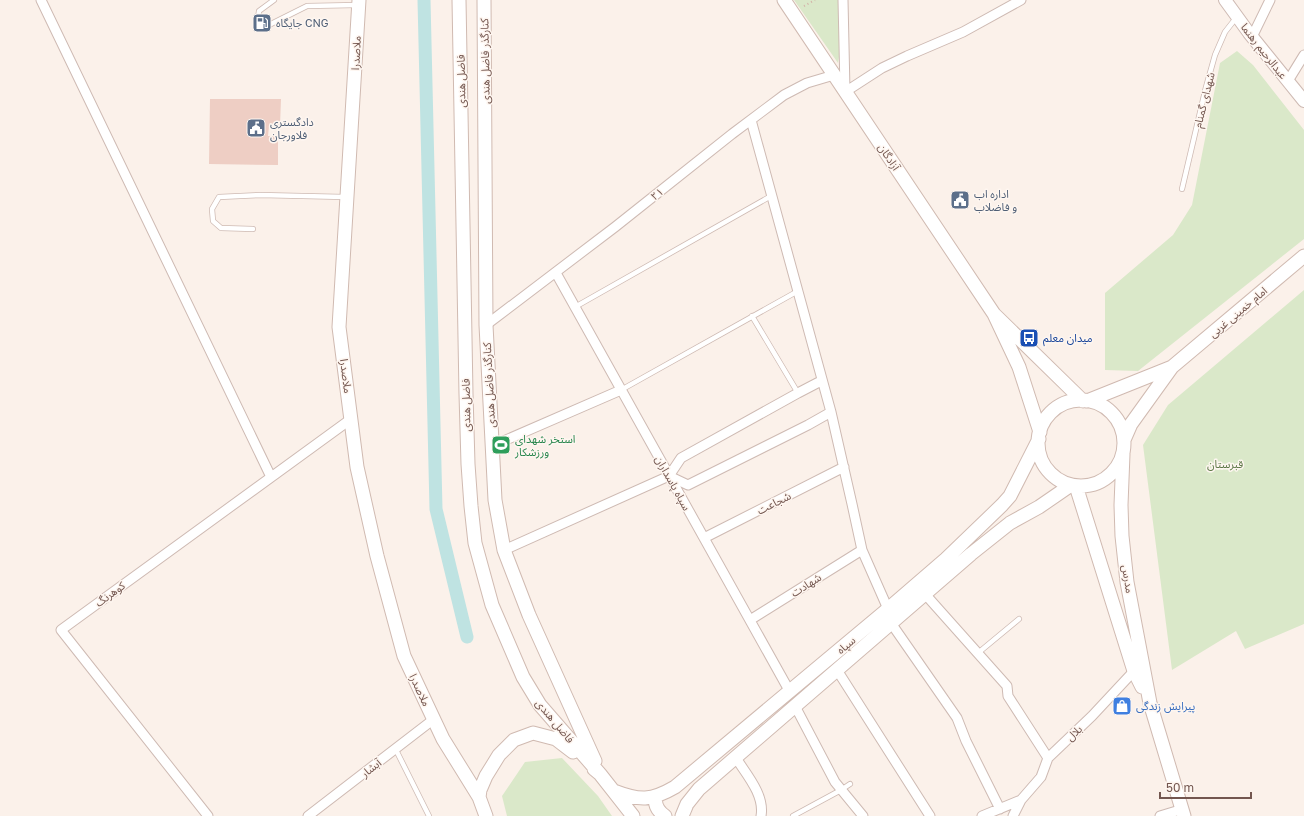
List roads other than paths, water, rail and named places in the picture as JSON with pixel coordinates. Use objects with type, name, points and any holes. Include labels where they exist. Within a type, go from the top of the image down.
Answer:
[{"type":"main road","name":"فاضل هندی","points":[[459,0],[466,418],[469,485],[475,543],[492,605],[523,677],[540,705],[600,774]]},
{"type":"main road","name":"کنارگذر فاضل هندی","points":[[484,0],[486,325],[495,500],[504,550],[529,615],[600,774]]},
{"type":"main road","name":"آزادگان","points":[[784,0],[994,314]]},
{"type":"main road","name":"ملاصدرا","points":[[359,2],[339,327],[357,467],[377,556],[404,656],[443,738],[479,797],[486,816]]},
{"type":"main road","name":"امام خمینی غربی","points":[[1124,440],[1130,424],[1172,367],[1304,256]]},
{"type":"main road","points":[[994,314],[1085,401]]},
{"type":"main road","points":[[994,314],[1019,367],[1040,436]]},
{"type":"main road","name":"امام خمینی غربی","points":[[1085,401],[1172,367]]},
{"type":"main road","points":[[1085,401],[1097,403],[1114,415],[1121,426],[1124,440],[1123,454],[1118,466],[1108,477],[1096,484],[1074,486],[1065,484],[1055,478],[1047,470],[1039,449],[1040,436],[1042,426],[1056,409],[1066,403],[1085,401]]},
{"type":"main road","name":"سپاه","points":[[614,791],[637,799],[663,795],[676,787],[790,692],[946,559],[1010,496],[1040,436]]},
{"type":"main road","name":"مدرس","points":[[1123,454],[1121,505],[1122,536],[1128,582],[1150,703],[1184,812]]},
{"type":"main road","name":"سپاه","points":[[682,816],[687,804],[699,789],[971,554],[1010,523],[1074,486]]},
{"type":"main road","name":"مدرس","points":[[1074,486],[1134,671],[1150,703]]},
{"type":"main road","points":[[479,797],[480,790],[486,776],[499,755],[514,740],[533,733],[556,739],[600,774],[633,816]]},
{"type":"main road","points":[[656,797],[657,809],[665,816]]},
{"type":"street","points":[[41,0],[271,477]]},
{"type":"street","points":[[844,0],[846,92]]},
{"type":"street","points":[[846,92],[882,68],[963,32],[1021,0]]},
{"type":"street","name":"عبدالرحیم رهنما","points":[[1225,0],[1252,37],[1304,101]]},
{"type":"street","points":[[1252,37],[1270,0]]},
{"type":"street","points":[[1288,81],[1304,55]]},
{"type":"street","name":"۲۱","points":[[486,325],[556,273],[750,120],[784,95],[808,83],[834,75]]},
{"type":"street","points":[[750,120],[831,412],[862,550],[888,609]]},
{"type":"street","name":"سپاه پاسداران","points":[[556,273],[790,692]]},
{"type":"street","points":[[504,550],[670,476],[681,458],[822,381]]},
{"type":"street","points":[[492,446],[621,390]]},
{"type":"street","points":[[670,476],[688,485],[831,412]]},
{"type":"street","name":"کوهرنگ","points":[[208,816],[61,630],[351,419]]},
{"type":"street","name":"شجاعت","points":[[704,538],[844,467]]},
{"type":"street","name":"شهادت","points":[[750,620],[862,550]]},
{"type":"street","points":[[925,594],[1007,686],[1008,696],[1048,758]]},
{"type":"street","points":[[891,623],[957,718],[966,742],[1000,809]]},
{"type":"street","points":[[837,670],[930,816]]},
{"type":"street","name":"بلال","points":[[1013,816],[1021,800],[1041,777],[1048,758],[1092,716],[1134,671]]},
{"type":"street","points":[[795,706],[831,775],[841,790],[863,816]]},
{"type":"street","name":"آبشار","points":[[308,816],[434,719]]},
{"type":"street","points":[[736,758],[758,794],[762,810],[761,816]]},
{"type":"street","name":"بلال","points":[[982,816],[1021,800]]},
{"type":"street","points":[[1160,816],[1184,812]]},
{"type":"lane","points":[[274,0],[259,11],[258,18],[262,23],[268,25],[307,6],[359,2]]},
{"type":"lane","name":"شهدای گمنام","points":[[1182,189],[1206,87],[1216,55],[1225,32],[1238,17]]},
{"type":"lane","points":[[253,228],[221,228],[213,221],[212,209],[219,197],[260,195],[347,197]]},
{"type":"lane","points":[[575,307],[772,196]]},
{"type":"lane","points":[[621,390],[798,291]]},
{"type":"lane","points":[[752,316],[798,393]]},
{"type":"lane","points":[[978,653],[1019,619]]},
{"type":"lane","points":[[395,748],[428,816]]},
{"type":"lane","points":[[793,816],[802,814],[850,784]]},
{"type":"waterway","points":[[424,0],[436,509],[467,637]]},
{"type":"place","name":"جایگاه CNG","points":[[262,23]]},
{"type":"place","name":"دادگستری فلاورجان","points":[[256,128]]},
{"type":"place","name":"اداره اب و فاضلاب","points":[[960,200]]},
{"type":"place","name":"میدان معلم","points":[[1029,338]]},
{"type":"place","name":"استخر شهدای ورزشکار","points":[[501,445]]},
{"type":"place","name":"پیرایش زندگی","points":[[1122,706]]},
{"type":"park label","name":"قبرستان","points":[[1225,464]]}]
